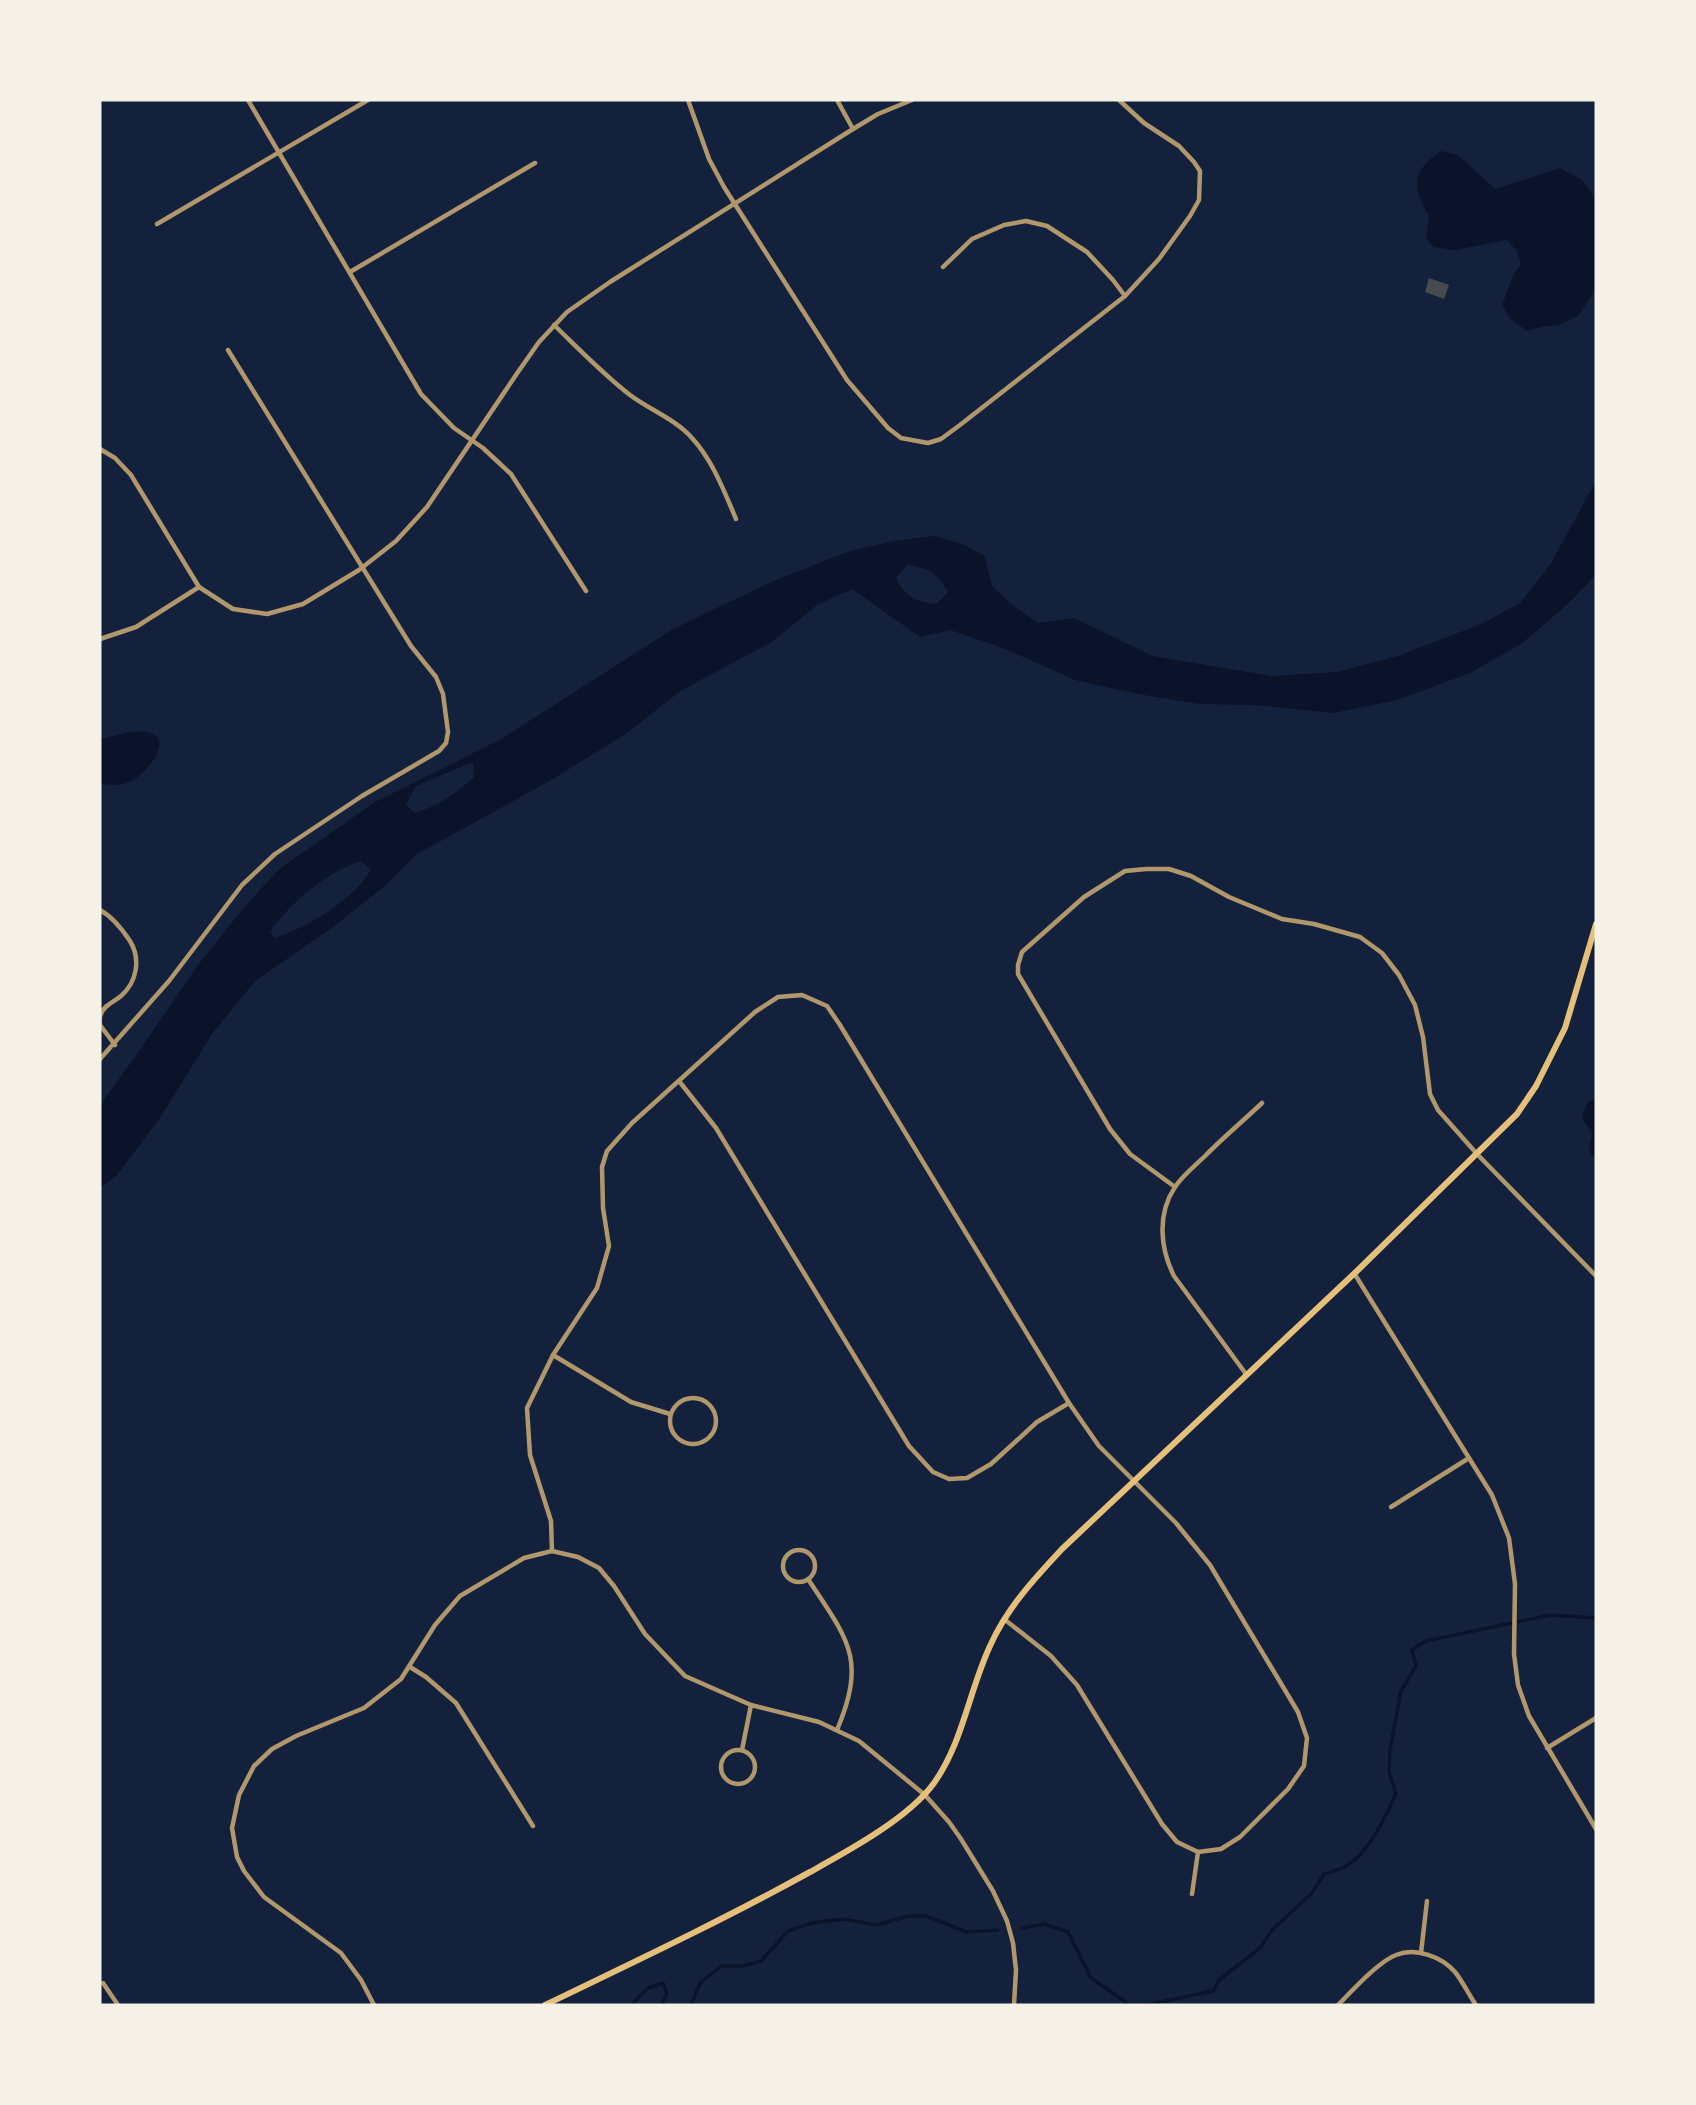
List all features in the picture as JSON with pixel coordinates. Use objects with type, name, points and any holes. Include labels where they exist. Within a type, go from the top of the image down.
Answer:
[{"type":"main road","points":[[545,2005],[680,1940],[869,1839],[925,1795],[953,1754],[989,1647],[1017,1599],[1062,1549],[1354,1273],[1517,1114],[1536,1086],[1565,1028],[1596,924]]},
{"type":"street","points":[[248,100],[421,394],[454,429],[511,474],[586,591]]},
{"type":"street","points":[[157,224],[368,100]]},
{"type":"street","points":[[688,100],[709,159],[858,395],[901,438],[928,443],[941,439],[960,425],[1125,296],[1159,259],[1199,200],[1200,172],[1194,162],[1179,146],[1144,123],[1119,100]]},
{"type":"street","points":[[837,100],[853,129]]},
{"type":"street","points":[[100,449],[115,458],[131,475],[199,587],[230,608],[267,614],[303,604],[396,541],[427,507],[517,372],[567,312],[853,129],[878,114],[912,100]]},
{"type":"street","points":[[350,272],[536,163]]},
{"type":"street","points":[[943,267],[972,239],[1004,225],[1026,221],[1047,226],[1087,252],[1125,296]]},
{"type":"street","points":[[554,325],[602,372],[692,438],[716,473],[736,519]]},
{"type":"street","points":[[100,1059],[176,972],[242,885],[275,854],[362,796],[439,751],[446,743],[448,732],[443,694],[436,677],[411,646],[228,350]]},
{"type":"street","points":[[100,639],[136,627],[199,587]]},
{"type":"street","points":[[1175,1188],[1130,1154],[1110,1129],[1018,974],[1022,952],[1084,897],[1125,871],[1169,869],[1191,876],[1229,897],[1282,919],[1314,924],[1360,937],[1382,953],[1399,975],[1415,1004],[1423,1037],[1430,1094],[1438,1110],[1476,1154],[1596,1276]]},
{"type":"street","points":[[100,910],[109,915],[124,932],[134,948],[137,964],[133,980],[122,995],[108,1004],[101,1014],[100,1026],[115,1045]]},
{"type":"street","points":[[552,1551],[551,1521],[530,1455],[527,1408],[553,1355],[597,1288],[609,1247],[603,1208],[602,1167],[607,1151],[632,1123],[755,1013],[778,997],[802,995],[827,1006],[840,1025],[1069,1403],[1099,1446],[1176,1523],[1210,1565],[1298,1712],[1307,1738],[1304,1766],[1288,1789],[1240,1837],[1221,1849],[1198,1852],[1177,1842],[1162,1824],[1077,1685],[1051,1656],[1004,1619]]},
{"type":"street","points":[[679,1081],[716,1128],[909,1446],[933,1472],[949,1479],[967,1478],[991,1464],[1037,1422],[1069,1403]]},
{"type":"street","points":[[1246,1374],[1184,1292],[1167,1261],[1163,1226],[1165,1212],[1175,1188],[1262,1103]]},
{"type":"street","points":[[1354,1273],[1492,1495],[1509,1538],[1515,1584],[1514,1633],[1518,1685],[1529,1716],[1596,1829]]},
{"type":"street","points":[[553,1355],[631,1402],[670,1415]]},
{"type":"street","points":[[688,1398],[700,1399],[712,1407],[716,1418],[715,1427],[711,1435],[701,1442],[686,1443],[673,1433],[669,1423],[670,1415],[678,1402],[688,1398]]},
{"type":"street","points":[[1391,1507],[1469,1458]]},
{"type":"street","points":[[374,2005],[361,1980],[341,1953],[277,1908],[253,1885],[237,1857],[232,1828],[233,1816],[245,1780],[263,1756],[296,1736],[364,1708],[401,1679],[435,1625],[460,1596],[524,1558],[552,1551],[578,1557],[599,1568],[645,1634],[685,1676],[751,1705],[819,1722],[837,1730],[859,1741],[925,1795],[961,1839],[993,1891],[1007,1921],[1016,1970],[1014,2005]]},
{"type":"street","points":[[804,1551],[812,1557],[814,1570],[808,1579],[798,1582],[786,1576],[783,1563],[792,1552],[804,1551]]},
{"type":"street","points":[[808,1579],[847,1643],[853,1664],[849,1700],[837,1730]]},
{"type":"street","points":[[410,1667],[456,1703],[533,1826]]},
{"type":"street","points":[[742,1750],[751,1705]]},
{"type":"street","points":[[1547,1748],[1596,1718]]},
{"type":"street","points":[[742,1750],[751,1755],[755,1764],[754,1772],[745,1783],[731,1783],[721,1773],[722,1759],[729,1752],[742,1750]]},
{"type":"street","points":[[1192,1894],[1198,1852]]},
{"type":"street","points":[[1421,1953],[1427,1901]]},
{"type":"street","points":[[1338,2005],[1375,1969],[1396,1955],[1421,1953],[1440,1959],[1455,1972],[1475,2005]]},
{"type":"street","points":[[103,1983],[118,2005]]},
{"type":"water","points":[[1441,151],[1458,155],[1495,189],[1560,168],[1582,180],[1596,199],[1596,289],[1578,316],[1559,325],[1527,331],[1510,319],[1502,305],[1513,276],[1521,264],[1516,250],[1507,240],[1455,250],[1433,247],[1426,237],[1429,216],[1419,196],[1417,180],[1424,165]]},
{"type":"water","points":[[1596,481],[1596,575],[1568,604],[1521,644],[1470,673],[1397,700],[1333,713],[1255,705],[1199,704],[1075,680],[1003,648],[950,630],[920,637],[852,589],[817,605],[772,642],[682,690],[624,735],[548,782],[417,854],[384,887],[329,930],[255,981],[212,1034],[160,1118],[117,1175],[100,1188],[100,1105],[198,965],[278,870],[375,802],[501,739],[673,629],[771,582],[850,551],[894,541],[935,536],[965,545],[985,556],[992,586],[1011,604],[1038,623],[1074,618],[1153,656],[1271,676],[1337,672],[1398,656],[1481,624],[1520,603],[1550,565]],"holes":[[[907,565],[932,572],[948,592],[936,604],[912,597],[896,578]],[[473,762],[474,777],[439,803],[414,813],[406,804],[416,786]],[[361,861],[371,870],[353,892],[328,912],[274,938],[270,931],[289,909],[311,889]]]},
{"type":"water","points":[[130,732],[147,732],[156,736],[159,748],[156,756],[132,781],[112,785],[100,784],[100,739]]},
{"type":"water","points":[[1596,1099],[1596,1157],[1591,1154],[1589,1148],[1592,1133],[1583,1116],[1588,1102]]},
{"type":"building","points":[[1429,278],[1449,285],[1444,299],[1425,292]]},
{"type":"waterway","points":[[1022,1928],[1044,1924],[1068,1932],[1091,1978],[1130,2005],[1151,2004],[1213,1991],[1219,1980],[1260,1948],[1272,1930],[1312,1893],[1324,1874],[1354,1861],[1375,1834],[1396,1794],[1389,1772],[1390,1750],[1401,1691],[1416,1666],[1412,1650],[1426,1641],[1550,1615],[1596,1618]]},
{"type":"waterway","points":[[691,2005],[700,1983],[721,1966],[743,1966],[761,1961],[788,1931],[812,1923],[842,1919],[877,1925],[908,1916],[926,1916],[967,1932],[998,1930]]},
{"type":"waterway","points":[[631,2005],[648,1988],[663,1983],[667,1994],[661,2005]]}]
